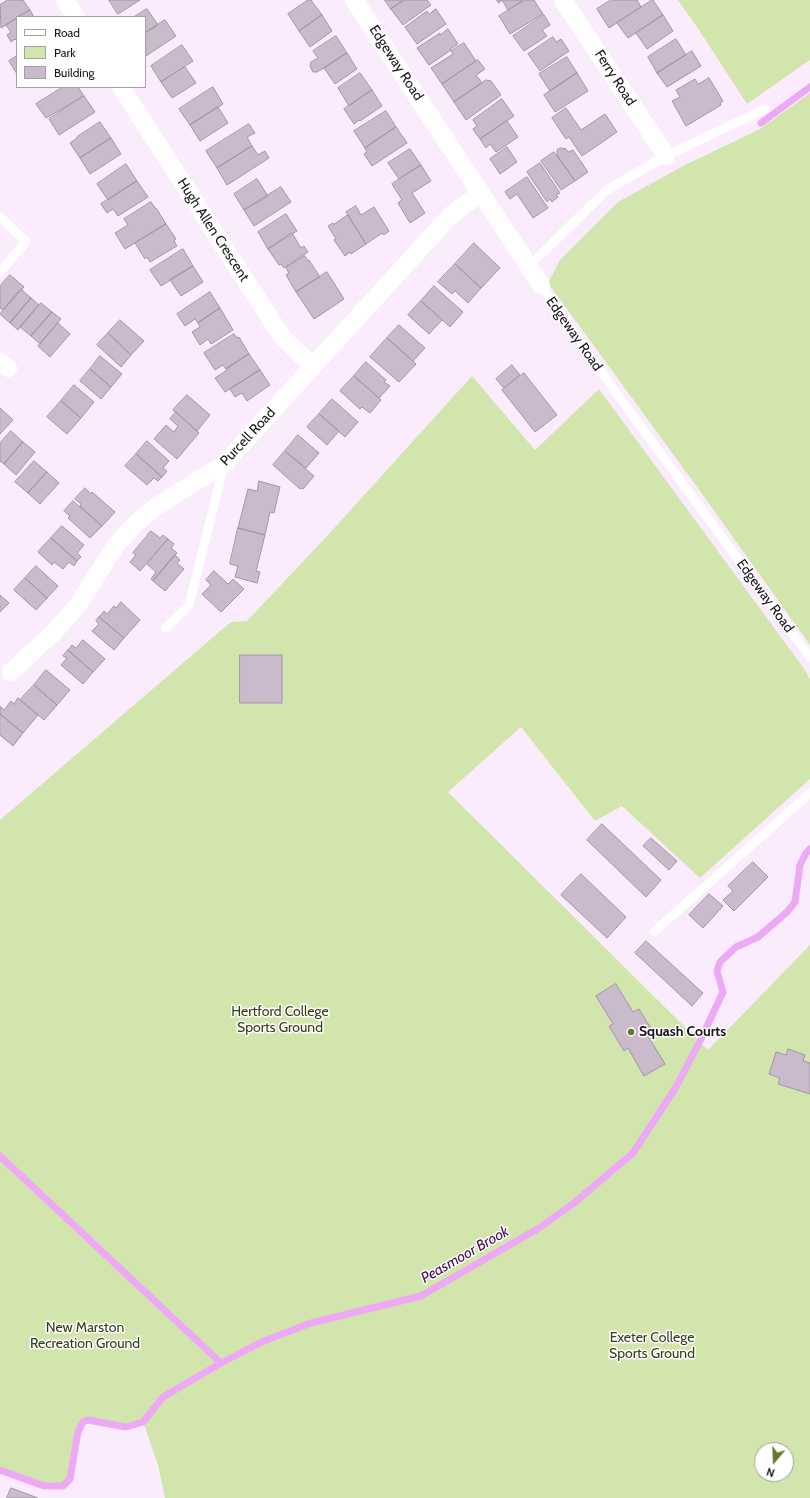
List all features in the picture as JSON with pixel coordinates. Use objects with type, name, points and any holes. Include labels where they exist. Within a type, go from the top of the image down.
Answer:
[{"type":"street","points":[[65,0],[75,16]]},
{"type":"street","name":"Edgeway Road","points":[[354,0],[541,285]]},
{"type":"street","name":"Ferry Road","points":[[563,0],[666,156]]},
{"type":"street","name":"Hugh Allen Crescent","points":[[122,88],[284,340],[313,366]]},
{"type":"street","name":"Purcell Road","points":[[11,672],[54,632],[78,605],[116,545],[134,525],[154,508],[224,464],[450,216],[481,193]]},
{"type":"lane","points":[[529,266],[607,190],[666,156],[764,109]]},
{"type":"lane","points":[[0,217],[26,242],[0,272]]},
{"type":"lane","name":"Edgeway Road","points":[[541,285],[617,394],[810,657]]},
{"type":"lane","points":[[166,628],[189,605],[224,464]]},
{"type":"lane","points":[[655,931],[810,793]]},
{"type":"green space","points":[[678,0],[810,0],[810,60],[747,104]]},
{"type":"green space","points":[[810,93],[810,645],[548,283],[560,260],[618,202],[683,166],[760,129]]},
{"type":"green space","points":[[472,376],[535,450],[599,389],[805,670],[810,679],[810,779],[700,878],[622,806],[595,821],[521,727],[448,792],[708,1050],[810,945],[810,1498],[165,1498],[158,1465],[143,1422],[126,1427],[88,1420],[83,1422],[78,1432],[70,1479],[63,1486],[44,1486],[0,1470],[0,820],[226,626],[232,622],[247,621],[328,535]]},
{"type":"building","points":[[8,0],[23,0],[30,10],[16,16],[16,19],[1,28],[0,5]]},
{"type":"building","points":[[109,0],[140,0],[118,14]]},
{"type":"building","points":[[308,0],[311,0],[322,15],[299,31],[288,14]]},
{"type":"building","points":[[385,0],[404,0],[391,9]]},
{"type":"building","points":[[404,0],[427,0],[431,5],[403,25],[391,9]]},
{"type":"building","points":[[502,0],[523,0],[508,10]]},
{"type":"building","points":[[525,0],[534,0],[543,14],[510,34],[499,16]]},
{"type":"building","points":[[611,0],[637,0],[641,7],[609,28],[597,9]]},
{"type":"building","points":[[652,0],[663,15],[628,38],[617,23]]},
{"type":"building","points":[[147,9],[158,25],[146,32],[146,16],[136,16]]},
{"type":"building","points":[[436,9],[446,24],[417,44],[405,27],[427,11],[429,14]]},
{"type":"building","points":[[30,10],[33,16],[21,16]]},
{"type":"building","points":[[322,15],[332,31],[310,47],[299,31]]},
{"type":"building","points":[[544,15],[550,25],[542,30],[547,36],[524,51],[513,36]]},
{"type":"building","points":[[663,15],[673,31],[647,49],[636,33]]},
{"type":"building","points":[[16,19],[16,40],[15,39],[11,42],[7,35],[11,32],[6,25]]},
{"type":"building","points":[[165,20],[176,36],[146,56],[146,32]]},
{"type":"building","points":[[448,29],[458,44],[429,65],[417,48]]},
{"type":"building","points":[[336,36],[347,53],[317,72],[313,72],[310,66],[311,62],[318,58],[313,51]]},
{"type":"building","points":[[553,37],[556,42],[561,39],[569,51],[540,71],[528,54]]},
{"type":"building","points":[[676,39],[686,55],[657,73],[648,57]]},
{"type":"building","points":[[464,43],[476,61],[442,84],[431,68],[453,54],[451,51]]},
{"type":"building","points":[[182,45],[193,61],[161,82],[151,66]]},
{"type":"building","points":[[692,51],[701,66],[667,87],[657,73]]},
{"type":"building","points":[[347,53],[357,69],[335,84],[324,68]]},
{"type":"building","points":[[16,57],[16,72],[9,61]]},
{"type":"building","points":[[567,57],[577,73],[550,91],[539,74]]},
{"type":"building","points":[[478,60],[485,69],[476,75],[482,83],[454,102],[442,84]]},
{"type":"building","points":[[185,67],[196,83],[172,98],[161,82]]},
{"type":"building","points":[[360,73],[372,90],[349,106],[338,88]]},
{"type":"building","points":[[577,73],[588,91],[555,112],[544,95]]},
{"type":"building","points":[[709,78],[723,101],[720,103],[721,105],[686,126],[672,101],[680,97],[676,90],[695,79],[698,84]]},
{"type":"building","points":[[486,80],[491,81],[501,95],[466,120],[454,102]]},
{"type":"building","points":[[213,87],[223,104],[190,125],[179,109]]},
{"type":"building","points":[[61,88],[79,88],[84,96],[46,118],[36,104]]},
{"type":"building","points":[[372,90],[382,106],[354,124],[344,109]]},
{"type":"building","points":[[84,96],[95,112],[59,135],[49,119]]},
{"type":"building","points":[[502,99],[514,116],[480,139],[473,129],[477,126],[473,120]]},
{"type":"building","points":[[218,107],[228,123],[200,141],[190,125]]},
{"type":"building","points":[[566,108],[581,130],[605,114],[617,132],[582,156],[569,137],[566,139],[552,118]]},
{"type":"building","points":[[386,111],[396,127],[365,148],[354,131]]},
{"type":"building","points":[[507,121],[518,137],[496,152],[490,144],[486,148],[480,139]]},
{"type":"building","points":[[100,122],[111,138],[80,158],[70,143]]},
{"type":"building","points":[[249,124],[255,133],[247,137],[252,146],[217,168],[206,151]]},
{"type":"building","points":[[396,127],[407,143],[372,166],[364,154],[367,152],[365,148]]},
{"type":"building","points":[[111,138],[121,154],[90,174],[80,158]]},
{"type":"building","points":[[252,146],[258,155],[265,151],[269,158],[227,185],[217,168]]},
{"type":"building","points":[[507,147],[517,162],[500,174],[490,159]]},
{"type":"building","points":[[561,148],[566,149],[568,152],[573,150],[588,172],[575,181],[557,155],[557,150]]},
{"type":"building","points":[[410,149],[421,165],[399,179],[388,163]]},
{"type":"building","points":[[554,152],[575,181],[561,190],[541,161]]},
{"type":"building","points":[[540,163],[560,193],[556,195],[558,197],[552,202],[550,199],[547,202],[527,172]]},
{"type":"building","points":[[126,164],[137,181],[108,200],[97,184]]},
{"type":"building","points":[[421,165],[431,181],[412,193],[425,213],[410,223],[398,203],[402,200],[392,184]]},
{"type":"building","points":[[527,177],[548,208],[533,218],[517,194],[510,199],[505,192]]},
{"type":"building","points":[[257,179],[268,196],[244,210],[234,194]]},
{"type":"building","points":[[137,181],[148,197],[118,216],[113,209],[107,213],[101,204]]},
{"type":"building","points":[[281,187],[291,202],[254,226],[244,210]]},
{"type":"building","points":[[151,202],[166,224],[125,249],[115,233],[128,225],[124,219]]},
{"type":"building","points":[[356,206],[361,215],[374,207],[389,231],[384,235],[382,233],[366,244],[346,212]]},
{"type":"building","points":[[286,214],[297,231],[268,249],[258,232]]},
{"type":"building","points":[[348,215],[366,244],[351,254],[350,252],[345,256],[334,240],[336,239],[328,226]]},
{"type":"building","points":[[166,224],[176,239],[174,241],[177,246],[150,262],[147,257],[145,259],[135,243]]},
{"type":"building","points":[[292,233],[301,248],[304,246],[308,252],[284,268],[281,264],[279,265],[268,249]]},
{"type":"building","points":[[474,243],[500,268],[481,288],[455,264]]},
{"type":"building","points":[[183,249],[193,266],[161,286],[150,270]]},
{"type":"building","points":[[305,256],[320,277],[296,292],[286,275],[289,273],[286,268]]},
{"type":"building","points":[[455,264],[481,288],[468,303],[455,291],[452,294],[438,282]]},
{"type":"building","points":[[193,266],[203,282],[181,296],[170,280]]},
{"type":"building","points":[[327,272],[344,299],[314,319],[296,292]]},
{"type":"building","points":[[10,275],[24,287],[3,310],[0,308],[0,286]]},
{"type":"building","points":[[434,286],[463,312],[450,327],[421,301]]},
{"type":"building","points":[[21,289],[31,298],[10,323],[0,314]]},
{"type":"building","points":[[210,292],[220,308],[198,323],[195,319],[185,326],[177,314]]},
{"type":"building","points":[[31,298],[39,305],[18,330],[10,323]]},
{"type":"building","points":[[421,301],[442,320],[429,334],[408,315]]},
{"type":"building","points":[[41,303],[52,312],[31,336],[20,327]]},
{"type":"building","points":[[220,308],[233,330],[211,344],[208,339],[200,345],[192,332],[200,327],[198,323]]},
{"type":"building","points":[[52,312],[61,319],[40,344],[31,336]]},
{"type":"building","points":[[120,320],[144,341],[131,355],[108,333]]},
{"type":"building","points":[[58,323],[70,334],[50,357],[38,346]]},
{"type":"building","points":[[399,325],[425,348],[413,361],[387,338]]},
{"type":"building","points":[[108,333],[131,355],[121,367],[97,345]]},
{"type":"building","points":[[234,334],[237,338],[239,337],[249,354],[226,369],[223,365],[215,370],[204,353]]},
{"type":"building","points":[[387,338],[416,364],[399,382],[370,357]]},
{"type":"building","points":[[249,354],[260,370],[225,392],[215,378]]},
{"type":"building","points":[[100,356],[122,374],[111,387],[90,369]]},
{"type":"building","points":[[366,362],[386,380],[384,382],[390,386],[379,398],[354,376]]},
{"type":"building","points":[[512,365],[520,375],[504,388],[496,379]]},
{"type":"building","points":[[90,369],[111,387],[101,399],[80,381]]},
{"type":"building","points":[[260,370],[270,385],[247,401],[242,393],[235,397],[230,389]]},
{"type":"building","points":[[524,373],[557,415],[535,432],[502,390]]},
{"type":"building","points":[[354,376],[381,400],[370,413],[362,407],[360,409],[340,391]]},
{"type":"building","points":[[74,385],[94,402],[81,418],[61,401]]},
{"type":"building","points":[[187,395],[210,415],[197,431],[173,410]]},
{"type":"building","points":[[332,399],[358,422],[345,437],[319,414]]},
{"type":"building","points":[[61,401],[81,418],[67,434],[47,417]]},
{"type":"building","points":[[0,408],[13,420],[0,434]]},
{"type":"building","points":[[176,412],[199,433],[177,459],[154,439],[166,425],[174,432],[178,426],[170,419]]},
{"type":"building","points":[[319,414],[339,431],[327,445],[307,427]]},
{"type":"building","points":[[11,431],[23,442],[4,464],[0,461],[0,443]]},
{"type":"building","points":[[298,435],[319,453],[306,468],[285,451]]},
{"type":"building","points":[[147,441],[169,461],[163,468],[167,471],[162,477],[136,454]]},
{"type":"building","points":[[23,442],[35,452],[16,475],[4,464]]},
{"type":"building","points":[[285,451],[314,476],[303,489],[300,489],[273,465]]},
{"type":"building","points":[[136,454],[162,477],[158,481],[154,478],[147,485],[125,466]]},
{"type":"building","points":[[34,461],[47,472],[28,493],[15,482]]},
{"type":"building","points":[[47,472],[59,483],[40,504],[28,493]]},
{"type":"building","points":[[259,481],[280,487],[274,513],[270,512],[265,535],[238,528],[248,489],[257,491]]},
{"type":"building","points":[[85,488],[91,494],[92,492],[115,512],[102,526],[80,506],[81,504],[75,499]]},
{"type":"building","points":[[73,501],[102,526],[90,538],[68,518],[70,516],[64,511]]},
{"type":"building","points":[[62,526],[84,545],[77,553],[81,557],[77,561],[51,538]]},
{"type":"building","points":[[238,528],[265,535],[256,571],[260,572],[257,583],[235,577],[238,566],[230,564]]},
{"type":"building","points":[[151,531],[160,538],[163,535],[168,539],[140,571],[130,562],[136,555],[133,553]]},
{"type":"building","points":[[51,538],[77,561],[74,566],[69,562],[63,569],[54,562],[52,565],[38,552]]},
{"type":"building","points":[[168,539],[174,544],[171,548],[177,553],[153,581],[151,579],[156,572],[147,564]]},
{"type":"building","points":[[175,555],[180,560],[177,563],[184,569],[165,591],[153,581]]},
{"type":"building","points":[[36,566],[58,586],[47,598],[25,578]]},
{"type":"building","points":[[214,571],[228,584],[233,579],[244,589],[221,612],[202,594],[211,585],[206,580]]},
{"type":"building","points":[[25,578],[47,598],[36,610],[14,590]]},
{"type":"building","points":[[0,595],[9,603],[0,612]]},
{"type":"building","points":[[121,602],[140,620],[124,638],[99,617],[104,611],[107,614],[114,606],[116,608]]},
{"type":"building","points":[[99,617],[124,638],[114,650],[92,631],[99,624],[96,621]]},
{"type":"building","points":[[83,640],[105,659],[93,672],[68,650],[72,645],[76,648]]},
{"type":"building","points":[[68,650],[93,672],[83,684],[61,665],[67,658],[63,656]]},
{"type":"building","points":[[240,655],[282,655],[282,703],[240,703]]},
{"type":"building","points":[[46,670],[70,690],[57,705],[34,685]]},
{"type":"building","points":[[34,685],[57,705],[44,720],[20,700]]},
{"type":"building","points":[[18,698],[38,715],[23,733],[0,714],[0,706],[4,710],[11,701],[14,704]]},
{"type":"building","points":[[0,714],[23,733],[13,746],[0,735]]},
{"type":"building","points":[[602,824],[661,880],[646,897],[587,840]]},
{"type":"building","points":[[651,838],[677,861],[669,870],[643,846]]},
{"type":"building","points":[[753,862],[768,877],[734,911],[723,900],[733,891],[728,886]]},
{"type":"building","points":[[581,874],[626,917],[607,938],[561,895]]},
{"type":"building","points":[[709,894],[723,906],[703,928],[689,915]]},
{"type":"building","points":[[646,941],[703,993],[692,1006],[635,953]]},
{"type":"building","name":"Squash Courts","points":[[616,984],[633,1012],[639,1009],[652,1030],[646,1033],[665,1064],[644,1076],[628,1048],[624,1051],[609,1026],[613,1024],[596,996]]},
{"type":"building","points":[[788,1049],[805,1055],[803,1061],[810,1063],[810,1094],[778,1084],[780,1078],[769,1074],[776,1052],[786,1055]]},
{"type":"building","points":[[11,1488],[38,1498],[7,1498]]},
{"type":"waterway","points":[[761,123],[810,87]]},
{"type":"waterway","name":"Peasmoor Brook","points":[[0,1470],[44,1486],[63,1486],[70,1479],[78,1432],[83,1422],[88,1420],[126,1427],[143,1422],[163,1397],[221,1363],[264,1341],[311,1323],[421,1296],[539,1228],[574,1203],[633,1153],[676,1087],[723,992],[717,971],[720,962],[736,947],[758,937],[787,912],[795,902],[800,865],[806,853],[810,849]]},
{"type":"waterway","points":[[0,1156],[221,1363]]},
{"type":"place","name":"Squash Courts","points":[[631,1032]]},
{"type":"park label","name":"Hertford College Sports Ground","points":[[280,1020]]},
{"type":"park label","name":"New Marston Recreation Ground","points":[[85,1336]]},
{"type":"park label","name":"Exeter College Sports Ground","points":[[652,1346]]}]
